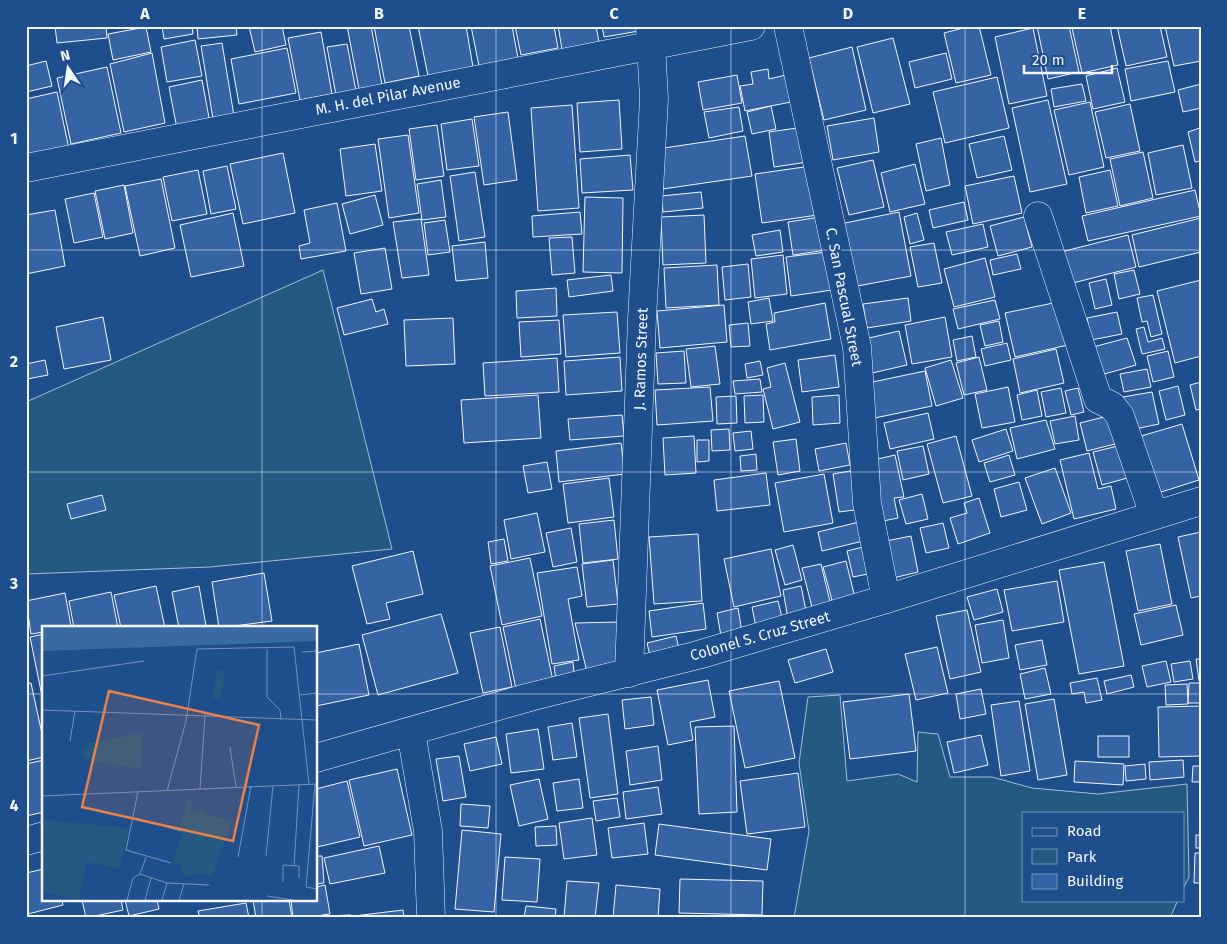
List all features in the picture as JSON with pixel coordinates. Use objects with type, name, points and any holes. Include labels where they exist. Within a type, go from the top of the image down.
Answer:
[{"type":"street","name":"M. H. del Pilar Avenue","points":[[26,168],[651,35],[751,26]]},
{"type":"street","name":"C. San Pascual Street","points":[[788,26],[857,347],[867,504],[886,599]]},
{"type":"street","name":"J. Ramos Street","points":[[629,673],[642,319],[654,99],[651,35]]},
{"type":"street","points":[[1038,216],[1098,399],[1112,406],[1120,416],[1154,515]]},
{"type":"street","name":"Colonel S. Cruz Street","points":[[318,757],[530,697],[629,673],[886,599],[1201,501]]},
{"type":"street","points":[[411,732],[428,831],[431,918]]},
{"type":"street","points":[[26,841],[42,837]]},
{"type":"green space","points":[[323,270],[392,549],[210,567],[26,574],[26,402]]},
{"type":"green space","points":[[840,695],[847,781],[898,774],[917,782],[918,732],[938,734],[950,777],[992,777],[1032,788],[1098,794],[1187,784],[1189,877],[1184,887],[1184,812],[1022,812],[1022,902],[1177,902],[1170,918],[794,918],[809,831],[799,763],[808,697]]},
{"type":"building","points":[[55,26],[106,26],[107,38],[57,43]]},
{"type":"building","points":[[162,26],[192,26],[193,34],[164,39]]},
{"type":"building","points":[[197,26],[236,26],[237,35],[198,39]]},
{"type":"building","points":[[249,26],[282,26],[286,45],[255,52]]},
{"type":"building","points":[[347,26],[371,26],[382,85],[359,89]]},
{"type":"building","points":[[374,26],[409,26],[419,76],[385,83]]},
{"type":"building","points":[[418,26],[466,26],[473,67],[428,76]]},
{"type":"building","points":[[471,26],[512,26],[518,58],[479,66]]},
{"type":"building","points":[[515,26],[554,26],[558,48],[521,55]]},
{"type":"building","points":[[558,26],[596,26],[599,42],[562,49]]},
{"type":"building","points":[[602,26],[645,26],[645,30],[604,37]]},
{"type":"building","points":[[971,26],[979,26],[991,75],[956,83],[944,33]]},
{"type":"building","points":[[1037,26],[1069,26],[1079,72],[1048,79]]},
{"type":"building","points":[[1110,26],[1118,65],[1082,73],[1072,28]]},
{"type":"building","points":[[1117,26],[1160,26],[1167,57],[1126,66]]},
{"type":"building","points":[[1165,26],[1201,26],[1201,61],[1174,66]]},
{"type":"building","points":[[146,27],[151,52],[113,60],[108,34]]},
{"type":"building","points":[[1033,28],[1047,96],[1009,104],[995,37]]},
{"type":"building","points":[[321,32],[332,94],[300,100],[288,38]]},
{"type":"building","points":[[893,38],[910,104],[873,113],[857,47]]},
{"type":"building","points":[[195,40],[202,76],[167,82],[161,47]]},
{"type":"building","points":[[222,43],[234,116],[213,119],[201,46]]},
{"type":"building","points":[[347,44],[356,91],[336,95],[327,47]]},
{"type":"building","points":[[852,47],[866,110],[824,120],[809,58]]},
{"type":"building","points":[[287,48],[296,93],[239,104],[231,59]]},
{"type":"building","points":[[152,53],[165,123],[124,132],[110,64]]},
{"type":"building","points":[[946,53],[952,79],[915,88],[909,62]]},
{"type":"building","points":[[46,61],[52,86],[26,92],[26,66]]},
{"type":"building","points":[[1168,61],[1175,92],[1131,101],[1125,69]]},
{"type":"building","points":[[107,67],[121,133],[71,144],[57,78]]},
{"type":"building","points":[[1117,68],[1125,102],[1093,109],[1086,76]]},
{"type":"building","points":[[768,69],[769,79],[786,75],[791,102],[745,111],[740,86],[753,84],[751,72]]},
{"type":"building","points":[[737,75],[742,103],[703,110],[698,82]]},
{"type":"building","points":[[997,77],[1009,128],[945,143],[933,92]]},
{"type":"building","points":[[202,80],[210,123],[177,129],[169,87]]},
{"type":"building","points":[[1082,84],[1086,101],[1054,107],[1051,89]]},
{"type":"building","points":[[1201,84],[1201,108],[1183,112],[1178,90]]},
{"type":"building","points":[[57,92],[69,149],[26,159],[26,99]]},
{"type":"building","points":[[619,100],[622,149],[580,152],[577,103]]},
{"type":"building","points":[[1048,100],[1067,184],[1030,192],[1012,108]]},
{"type":"building","points":[[1090,102],[1104,167],[1069,175],[1054,110]]},
{"type":"building","points":[[1130,104],[1140,151],[1106,158],[1095,112]]},
{"type":"building","points":[[572,105],[579,208],[538,211],[531,108]]},
{"type":"building","points":[[771,106],[776,129],[752,134],[747,112]]},
{"type":"building","points":[[739,107],[743,131],[709,138],[704,112]]},
{"type":"building","points":[[508,112],[517,180],[484,185],[474,117]]},
{"type":"building","points":[[874,118],[879,152],[833,160],[827,126]]},
{"type":"building","points":[[472,119],[479,166],[447,170],[441,124]]},
{"type":"building","points":[[437,125],[444,176],[416,180],[409,129]]},
{"type":"building","points":[[804,127],[808,162],[774,167],[769,132]]},
{"type":"building","points":[[1200,128],[1201,161],[1195,162],[1188,132]]},
{"type":"building","points":[[408,135],[419,213],[389,218],[378,139]]},
{"type":"building","points":[[745,136],[752,176],[663,189],[657,149]]},
{"type":"building","points":[[1004,136],[1012,170],[977,178],[969,144]]},
{"type":"building","points":[[941,138],[950,185],[926,191],[916,144]]},
{"type":"building","points":[[375,144],[382,191],[346,196],[340,149]]},
{"type":"building","points":[[1183,145],[1192,188],[1156,195],[1148,153]]},
{"type":"building","points":[[1143,152],[1153,198],[1120,206],[1110,159]]},
{"type":"building","points":[[283,153],[295,213],[243,224],[230,164]]},
{"type":"building","points":[[630,155],[633,190],[582,193],[580,159]]},
{"type":"building","points":[[873,160],[884,207],[849,215],[837,168]]},
{"type":"building","points":[[915,164],[925,204],[890,212],[881,173]]},
{"type":"building","points":[[227,166],[236,209],[211,214],[203,171]]},
{"type":"building","points":[[811,166],[818,215],[762,223],[755,174]]},
{"type":"building","points":[[198,170],[207,214],[172,221],[163,177]]},
{"type":"building","points":[[1110,170],[1118,206],[1086,213],[1079,177]]},
{"type":"building","points":[[475,172],[485,237],[459,241],[450,176]]},
{"type":"building","points":[[1014,176],[1022,213],[973,224],[965,186]]},
{"type":"building","points":[[161,179],[175,248],[140,256],[125,186]]},
{"type":"building","points":[[441,180],[446,217],[422,220],[417,184]]},
{"type":"building","points":[[124,185],[133,233],[105,239],[95,191]]},
{"type":"building","points":[[1195,190],[1201,216],[1088,241],[1082,216]]},
{"type":"building","points":[[701,192],[703,208],[663,212],[661,196]]},
{"type":"building","points":[[94,193],[103,237],[74,243],[65,199]]},
{"type":"building","points":[[375,195],[383,225],[350,234],[342,204]]},
{"type":"building","points":[[585,197],[623,198],[622,273],[583,272]]},
{"type":"building","points":[[964,202],[968,220],[933,228],[929,210]]},
{"type":"building","points":[[337,203],[346,251],[301,259],[299,246],[310,243],[304,210]]},
{"type":"building","points":[[55,210],[65,266],[26,274],[26,215]]},
{"type":"building","points":[[580,212],[582,234],[533,237],[532,216]]},
{"type":"building","points":[[899,212],[911,276],[852,287],[840,224]]},
{"type":"building","points":[[233,213],[244,266],[191,277],[180,225]]},
{"type":"building","points":[[917,213],[924,240],[910,244],[904,217]]},
{"type":"building","points":[[704,215],[706,263],[663,265],[661,217]]},
{"type":"building","points":[[820,217],[826,250],[793,255],[788,222]]},
{"type":"building","points":[[1024,217],[1032,247],[998,256],[990,226]]},
{"type":"building","points":[[1201,218],[1201,252],[1139,267],[1132,235]]},
{"type":"building","points":[[421,219],[429,275],[402,278],[393,222]]},
{"type":"building","points":[[445,220],[450,252],[428,255],[424,223]]},
{"type":"building","points":[[983,224],[988,247],[952,255],[946,232]]},
{"type":"building","points":[[780,230],[783,252],[756,256],[752,235]]},
{"type":"building","points":[[1128,235],[1136,267],[1065,285],[1057,253]]},
{"type":"building","points":[[572,237],[575,273],[552,275],[549,238]]},
{"type":"building","points":[[485,242],[488,278],[456,281],[452,246]]},
{"type":"building","points":[[934,243],[942,283],[918,287],[910,247]]},
{"type":"building","points":[[385,248],[392,289],[361,294],[354,253]]},
{"type":"building","points":[[827,252],[832,290],[791,296],[786,257]]},
{"type":"building","points":[[1017,254],[1021,269],[993,275],[990,260]]},
{"type":"building","points":[[783,255],[787,294],[755,298],[751,259]]},
{"type":"building","points":[[985,258],[995,297],[954,307],[944,269]]},
{"type":"building","points":[[748,264],[751,297],[725,300],[722,267]]},
{"type":"building","points":[[717,265],[719,305],[666,308],[664,268]]},
{"type":"building","points":[[1134,270],[1140,294],[1119,299],[1114,274]]},
{"type":"building","points":[[611,275],[613,291],[569,297],[567,280]]},
{"type":"building","points":[[1106,279],[1112,305],[1095,309],[1089,283]]},
{"type":"building","points":[[1201,280],[1201,356],[1175,363],[1157,291]]},
{"type":"building","points":[[556,288],[557,316],[517,318],[516,291]]},
{"type":"building","points":[[1153,295],[1162,334],[1151,337],[1147,321],[1142,322],[1137,298]]},
{"type":"building","points":[[769,298],[773,321],[751,324],[748,302]]},
{"type":"building","points":[[908,298],[911,321],[867,328],[863,304]]},
{"type":"building","points":[[372,299],[376,312],[384,309],[388,324],[344,335],[337,308]]},
{"type":"building","points":[[995,300],[1000,319],[958,329],[953,309]]},
{"type":"building","points":[[1058,302],[1068,345],[1015,357],[1005,313]]},
{"type":"building","points":[[825,303],[831,339],[770,350],[766,324],[775,322],[774,313]]},
{"type":"building","points":[[724,305],[727,342],[660,348],[657,311]]},
{"type":"building","points":[[617,312],[620,353],[566,357],[563,315]]},
{"type":"building","points":[[1117,312],[1122,334],[1091,340],[1087,318]]},
{"type":"building","points":[[103,317],[111,360],[64,369],[56,327]]},
{"type":"building","points":[[945,317],[952,357],[912,364],[905,325]]},
{"type":"building","points":[[453,318],[455,364],[406,366],[404,320]]},
{"type":"building","points":[[559,320],[561,354],[521,357],[519,322]]},
{"type":"building","points":[[999,321],[1003,342],[985,346],[980,325]]},
{"type":"building","points":[[748,323],[750,346],[731,347],[729,325]]},
{"type":"building","points":[[1144,327],[1148,342],[1162,338],[1165,349],[1142,354],[1136,329]]},
{"type":"building","points":[[899,331],[907,365],[872,373],[865,339]]},
{"type":"building","points":[[972,336],[976,357],[957,361],[953,340]]},
{"type":"building","points":[[1127,338],[1136,365],[1101,375],[1093,347]]},
{"type":"building","points":[[1007,343],[1011,360],[985,366],[981,349]]},
{"type":"building","points":[[715,346],[720,384],[691,387],[686,349]]},
{"type":"building","points":[[1056,349],[1064,383],[1020,393],[1013,359]]},
{"type":"building","points":[[684,351],[686,383],[658,384],[656,353]]},
{"type":"building","points":[[1168,351],[1174,377],[1153,382],[1147,356]]},
{"type":"building","points":[[835,355],[839,387],[802,392],[798,360]]},
{"type":"building","points":[[620,357],[622,391],[566,395],[564,361]]},
{"type":"building","points":[[979,357],[987,390],[964,395],[956,363]]},
{"type":"building","points":[[557,358],[559,392],[485,396],[483,363]]},
{"type":"building","points":[[45,360],[48,375],[27,379],[26,364]]},
{"type":"building","points":[[951,360],[963,398],[936,406],[925,368]]},
{"type":"building","points":[[760,361],[763,375],[747,378],[745,364]]},
{"type":"building","points":[[785,363],[800,422],[773,429],[763,389],[771,387],[767,368]]},
{"type":"building","points":[[1147,369],[1151,387],[1124,392],[1120,374]]},
{"type":"building","points":[[925,371],[932,406],[870,419],[863,384]]},
{"type":"building","points":[[760,379],[762,392],[735,394],[733,381]]},
{"type":"building","points":[[1201,382],[1201,409],[1196,410],[1190,385]]},
{"type":"building","points":[[1178,386],[1185,415],[1166,420],[1159,391]]},
{"type":"building","points":[[710,387],[713,421],[657,425],[655,390]]},
{"type":"building","points":[[1008,387],[1015,422],[982,428],[975,394]]},
{"type":"building","points":[[1061,388],[1066,413],[1046,417],[1041,392]]},
{"type":"building","points":[[1078,388],[1084,412],[1071,415],[1065,391]]},
{"type":"building","points":[[1037,390],[1042,416],[1022,420],[1017,395]]},
{"type":"building","points":[[1152,392],[1159,424],[1130,430],[1123,397]]},
{"type":"building","points":[[538,395],[541,438],[464,443],[461,400]]},
{"type":"building","points":[[763,395],[764,422],[745,423],[744,396]]},
{"type":"building","points":[[839,395],[840,423],[813,425],[812,397]]},
{"type":"building","points":[[736,396],[737,423],[717,424],[716,397]]},
{"type":"building","points":[[928,413],[934,439],[890,449],[884,423]]},
{"type":"building","points":[[622,415],[624,436],[570,440],[568,419]]},
{"type":"building","points":[[1112,415],[1119,443],[1087,451],[1080,423]]},
{"type":"building","points":[[1075,416],[1079,440],[1055,444],[1050,421]]},
{"type":"building","points":[[1046,420],[1055,449],[1017,459],[1010,428]]},
{"type":"building","points":[[1182,424],[1199,480],[1155,494],[1138,437]]},
{"type":"building","points":[[729,429],[730,450],[712,451],[711,430]]},
{"type":"building","points":[[1006,429],[1013,451],[979,462],[972,440]]},
{"type":"building","points":[[751,431],[753,449],[735,451],[733,433]]},
{"type":"building","points":[[694,436],[696,473],[665,475],[663,438]]},
{"type":"building","points":[[956,436],[972,496],[943,503],[927,444]]},
{"type":"building","points":[[796,439],[800,471],[778,475],[773,442]]},
{"type":"building","points":[[697,440],[709,440],[709,461],[697,462]]},
{"type":"building","points":[[621,443],[625,474],[559,482],[556,451]]},
{"type":"building","points":[[846,443],[850,465],[819,471],[815,449]]},
{"type":"building","points":[[1122,445],[1131,477],[1102,485],[1093,452]]},
{"type":"building","points":[[923,446],[929,474],[903,480],[897,451]]},
{"type":"building","points":[[1089,453],[1098,489],[1111,486],[1116,509],[1074,519],[1060,460]]},
{"type":"building","points":[[756,454],[757,470],[741,471],[740,456]]},
{"type":"building","points":[[895,455],[904,497],[894,498],[898,518],[878,522],[865,462]]},
{"type":"building","points":[[1009,455],[1015,475],[990,482],[984,463]]},
{"type":"building","points":[[547,462],[552,489],[528,493],[523,466]]},
{"type":"building","points":[[1055,468],[1071,513],[1042,524],[1025,478]]},
{"type":"building","points":[[856,470],[862,509],[839,512],[833,474]]},
{"type":"building","points":[[766,473],[770,505],[717,511],[714,480]]},
{"type":"building","points":[[824,474],[833,523],[784,532],[775,483]]},
{"type":"building","points":[[609,478],[614,517],[568,523],[563,484]]},
{"type":"building","points":[[1019,482],[1027,510],[1001,517],[994,489]]},
{"type":"building","points":[[922,494],[928,519],[906,524],[899,500]]},
{"type":"building","points":[[102,495],[106,510],[71,519],[67,504]]},
{"type":"building","points":[[979,498],[990,533],[958,544],[950,518],[967,513],[964,503]]},
{"type":"building","points":[[537,513],[545,552],[511,559],[504,520]]},
{"type":"building","points":[[614,520],[618,559],[583,563],[579,524]]},
{"type":"building","points":[[859,522],[863,541],[822,551],[818,532]]},
{"type":"building","points":[[943,523],[949,548],[926,553],[920,528]]},
{"type":"building","points":[[571,528],[577,562],[553,567],[546,533]]},
{"type":"building","points":[[1201,532],[1201,596],[1191,598],[1178,537]]},
{"type":"building","points":[[698,534],[702,601],[654,604],[649,537]]},
{"type":"building","points":[[911,536],[918,572],[889,579],[881,542]]},
{"type":"building","points":[[504,539],[508,561],[491,564],[488,542]]},
{"type":"building","points":[[1160,544],[1172,604],[1138,611],[1126,551]]},
{"type":"building","points":[[793,545],[802,580],[785,585],[775,550]]},
{"type":"building","points":[[867,546],[873,573],[853,577],[847,551]]},
{"type":"building","points":[[771,549],[781,596],[734,607],[724,559]]},
{"type":"building","points":[[413,551],[423,594],[386,603],[390,619],[367,624],[352,566]]},
{"type":"building","points":[[530,558],[542,616],[502,625],[490,566]]},
{"type":"building","points":[[613,560],[618,604],[587,607],[582,564]]},
{"type":"building","points":[[846,561],[855,598],[833,604],[823,567]]},
{"type":"building","points":[[1104,562],[1124,666],[1079,674],[1059,570]]},
{"type":"building","points":[[821,564],[831,606],[813,611],[802,568]]},
{"type":"building","points":[[577,567],[582,596],[568,599],[579,660],[552,664],[537,573]]},
{"type":"building","points":[[264,573],[272,621],[219,626],[212,582]]},
{"type":"building","points":[[1057,581],[1064,622],[1012,631],[1004,590]]},
{"type":"building","points":[[156,586],[165,626],[121,626],[114,595]]},
{"type":"building","points":[[199,586],[206,626],[179,626],[172,592]]},
{"type":"building","points":[[801,586],[808,621],[789,625],[783,590]]},
{"type":"building","points":[[997,589],[1003,612],[974,620],[967,597]]},
{"type":"building","points":[[111,592],[118,626],[74,626],[69,601]]},
{"type":"building","points":[[65,593],[71,626],[42,626],[42,632],[31,634],[26,601]]},
{"type":"building","points":[[778,601],[784,626],[757,632],[752,607]]},
{"type":"building","points":[[703,603],[706,629],[652,637],[649,611]]},
{"type":"building","points":[[1176,605],[1183,635],[1141,645],[1134,614]]},
{"type":"building","points":[[738,608],[742,632],[721,636],[717,613]]},
{"type":"building","points":[[967,610],[981,672],[950,679],[936,616]]},
{"type":"building","points":[[441,614],[458,673],[378,695],[362,635]]},
{"type":"building","points":[[540,619],[553,681],[516,689],[503,627]]},
{"type":"building","points":[[1003,620],[1009,658],[982,663],[975,625]]},
{"type":"building","points":[[620,622],[622,672],[589,680],[575,623]]},
{"type":"building","points":[[500,627],[512,687],[483,693],[470,633]]},
{"type":"building","points":[[42,634],[42,696],[30,637]]},
{"type":"building","points":[[676,636],[681,657],[652,664],[647,643]]},
{"type":"building","points":[[1042,640],[1047,665],[1020,670],[1015,645]]},
{"type":"building","points":[[359,644],[369,695],[318,706],[318,653]]},
{"type":"building","points":[[937,647],[948,693],[916,700],[905,654]]},
{"type":"building","points":[[826,649],[833,672],[795,683],[788,660]]},
{"type":"building","points":[[1196,659],[1201,659],[1201,681],[1199,681]]},
{"type":"building","points":[[1166,661],[1171,682],[1147,687],[1142,666]]},
{"type":"building","points":[[1190,661],[1193,679],[1174,682],[1171,664]]},
{"type":"building","points":[[573,662],[574,672],[557,688],[554,666]]},
{"type":"building","points":[[1045,668],[1051,694],[1025,699],[1020,674]]},
{"type":"building","points":[[1131,675],[1134,687],[1107,694],[1104,681]]},
{"type":"building","points":[[1097,678],[1102,700],[1086,703],[1084,692],[1072,694],[1070,683]]},
{"type":"building","points":[[708,680],[715,717],[690,722],[693,740],[668,745],[657,690]]},
{"type":"building","points":[[779,681],[795,758],[745,768],[729,691]]},
{"type":"building","points":[[31,683],[42,734],[42,757],[26,761],[26,684]]},
{"type":"building","points":[[1189,683],[1201,683],[1201,703],[1188,703]]},
{"type":"building","points":[[1187,684],[1188,704],[1166,705],[1165,685]]},
{"type":"building","points":[[981,689],[986,714],[960,719],[956,694]]},
{"type":"building","points":[[909,694],[916,751],[850,759],[843,702]]},
{"type":"building","points":[[651,697],[654,725],[625,729],[622,700]]},
{"type":"building","points":[[1054,699],[1067,775],[1038,780],[1025,704]]},
{"type":"building","points":[[1019,701],[1030,771],[1001,776],[991,705]]},
{"type":"building","points":[[1201,706],[1201,756],[1159,757],[1158,707]]},
{"type":"building","points":[[608,714],[618,794],[590,798],[579,718]]},
{"type":"building","points":[[572,723],[577,757],[553,760],[548,727]]},
{"type":"building","points":[[734,726],[737,812],[699,814],[695,727]]},
{"type":"building","points":[[538,729],[544,769],[511,773],[506,734]]},
{"type":"building","points":[[981,735],[988,765],[954,773],[947,742]]},
{"type":"building","points":[[1098,736],[1129,736],[1129,757],[1098,757]]},
{"type":"building","points":[[496,737],[502,764],[470,771],[464,744]]},
{"type":"building","points":[[658,746],[662,780],[630,785],[626,751]]},
{"type":"building","points":[[459,756],[466,797],[443,801],[436,759]]},
{"type":"building","points":[[42,760],[42,812],[26,816],[26,764]]},
{"type":"building","points":[[1183,760],[1184,777],[1150,780],[1149,762]]},
{"type":"building","points":[[1075,761],[1124,764],[1123,785],[1074,782]]},
{"type":"building","points":[[1145,764],[1146,779],[1126,781],[1125,766]]},
{"type":"building","points":[[1193,766],[1201,766],[1201,782],[1192,782]]},
{"type":"building","points":[[397,769],[412,835],[364,846],[349,780]]},
{"type":"building","points":[[798,773],[805,827],[747,834],[740,781]]},
{"type":"building","points":[[539,779],[548,819],[519,826],[510,785]]},
{"type":"building","points":[[579,779],[583,808],[557,811],[553,783]]},
{"type":"building","points":[[347,781],[360,837],[318,847],[318,788]]},
{"type":"building","points":[[658,787],[662,814],[626,819],[623,792]]},
{"type":"building","points":[[617,798],[620,817],[596,821],[593,801]]},
{"type":"building","points":[[461,804],[490,806],[488,828],[460,826]]},
{"type":"building","points":[[592,818],[597,855],[564,859],[559,823]]},
{"type":"building","points":[[644,823],[648,854],[612,858],[608,828]]},
{"type":"building","points":[[659,824],[771,839],[767,870],[655,855]]},
{"type":"building","points":[[556,826],[557,845],[536,846],[535,827]]},
{"type":"building","points":[[462,830],[501,834],[494,912],[455,909]]},
{"type":"building","points":[[1196,835],[1201,835],[1201,848],[1196,848]]},
{"type":"building","points":[[379,846],[385,873],[330,884],[324,858]]},
{"type":"building","points":[[1195,853],[1201,853],[1201,883],[1194,883]]},
{"type":"building","points":[[318,856],[322,856],[324,883],[318,884]]},
{"type":"building","points":[[505,857],[540,859],[537,902],[502,900]]},
{"type":"building","points":[[42,869],[42,902],[62,902],[63,905],[28,914],[26,873]]},
{"type":"building","points":[[680,879],[763,881],[762,915],[679,913]]},
{"type":"building","points":[[567,881],[599,883],[595,918],[564,918]]},
{"type":"building","points":[[325,885],[330,914],[322,915],[322,918],[293,918],[291,902],[318,902],[318,887]]},
{"type":"building","points":[[616,885],[660,889],[658,918],[613,918]]},
{"type":"building","points":[[82,902],[121,902],[123,910],[86,918]]},
{"type":"building","points":[[126,902],[157,902],[159,909],[129,916]]},
{"type":"building","points":[[253,902],[289,902],[292,918],[256,918]]},
{"type":"building","points":[[246,903],[249,918],[200,918],[198,911]]},
{"type":"building","points":[[526,906],[556,909],[555,918],[524,918]]},
{"type":"building","points":[[403,910],[404,918],[354,918],[354,916]]},
{"type":"building","points":[[351,915],[352,918],[324,918],[324,916]]}]
